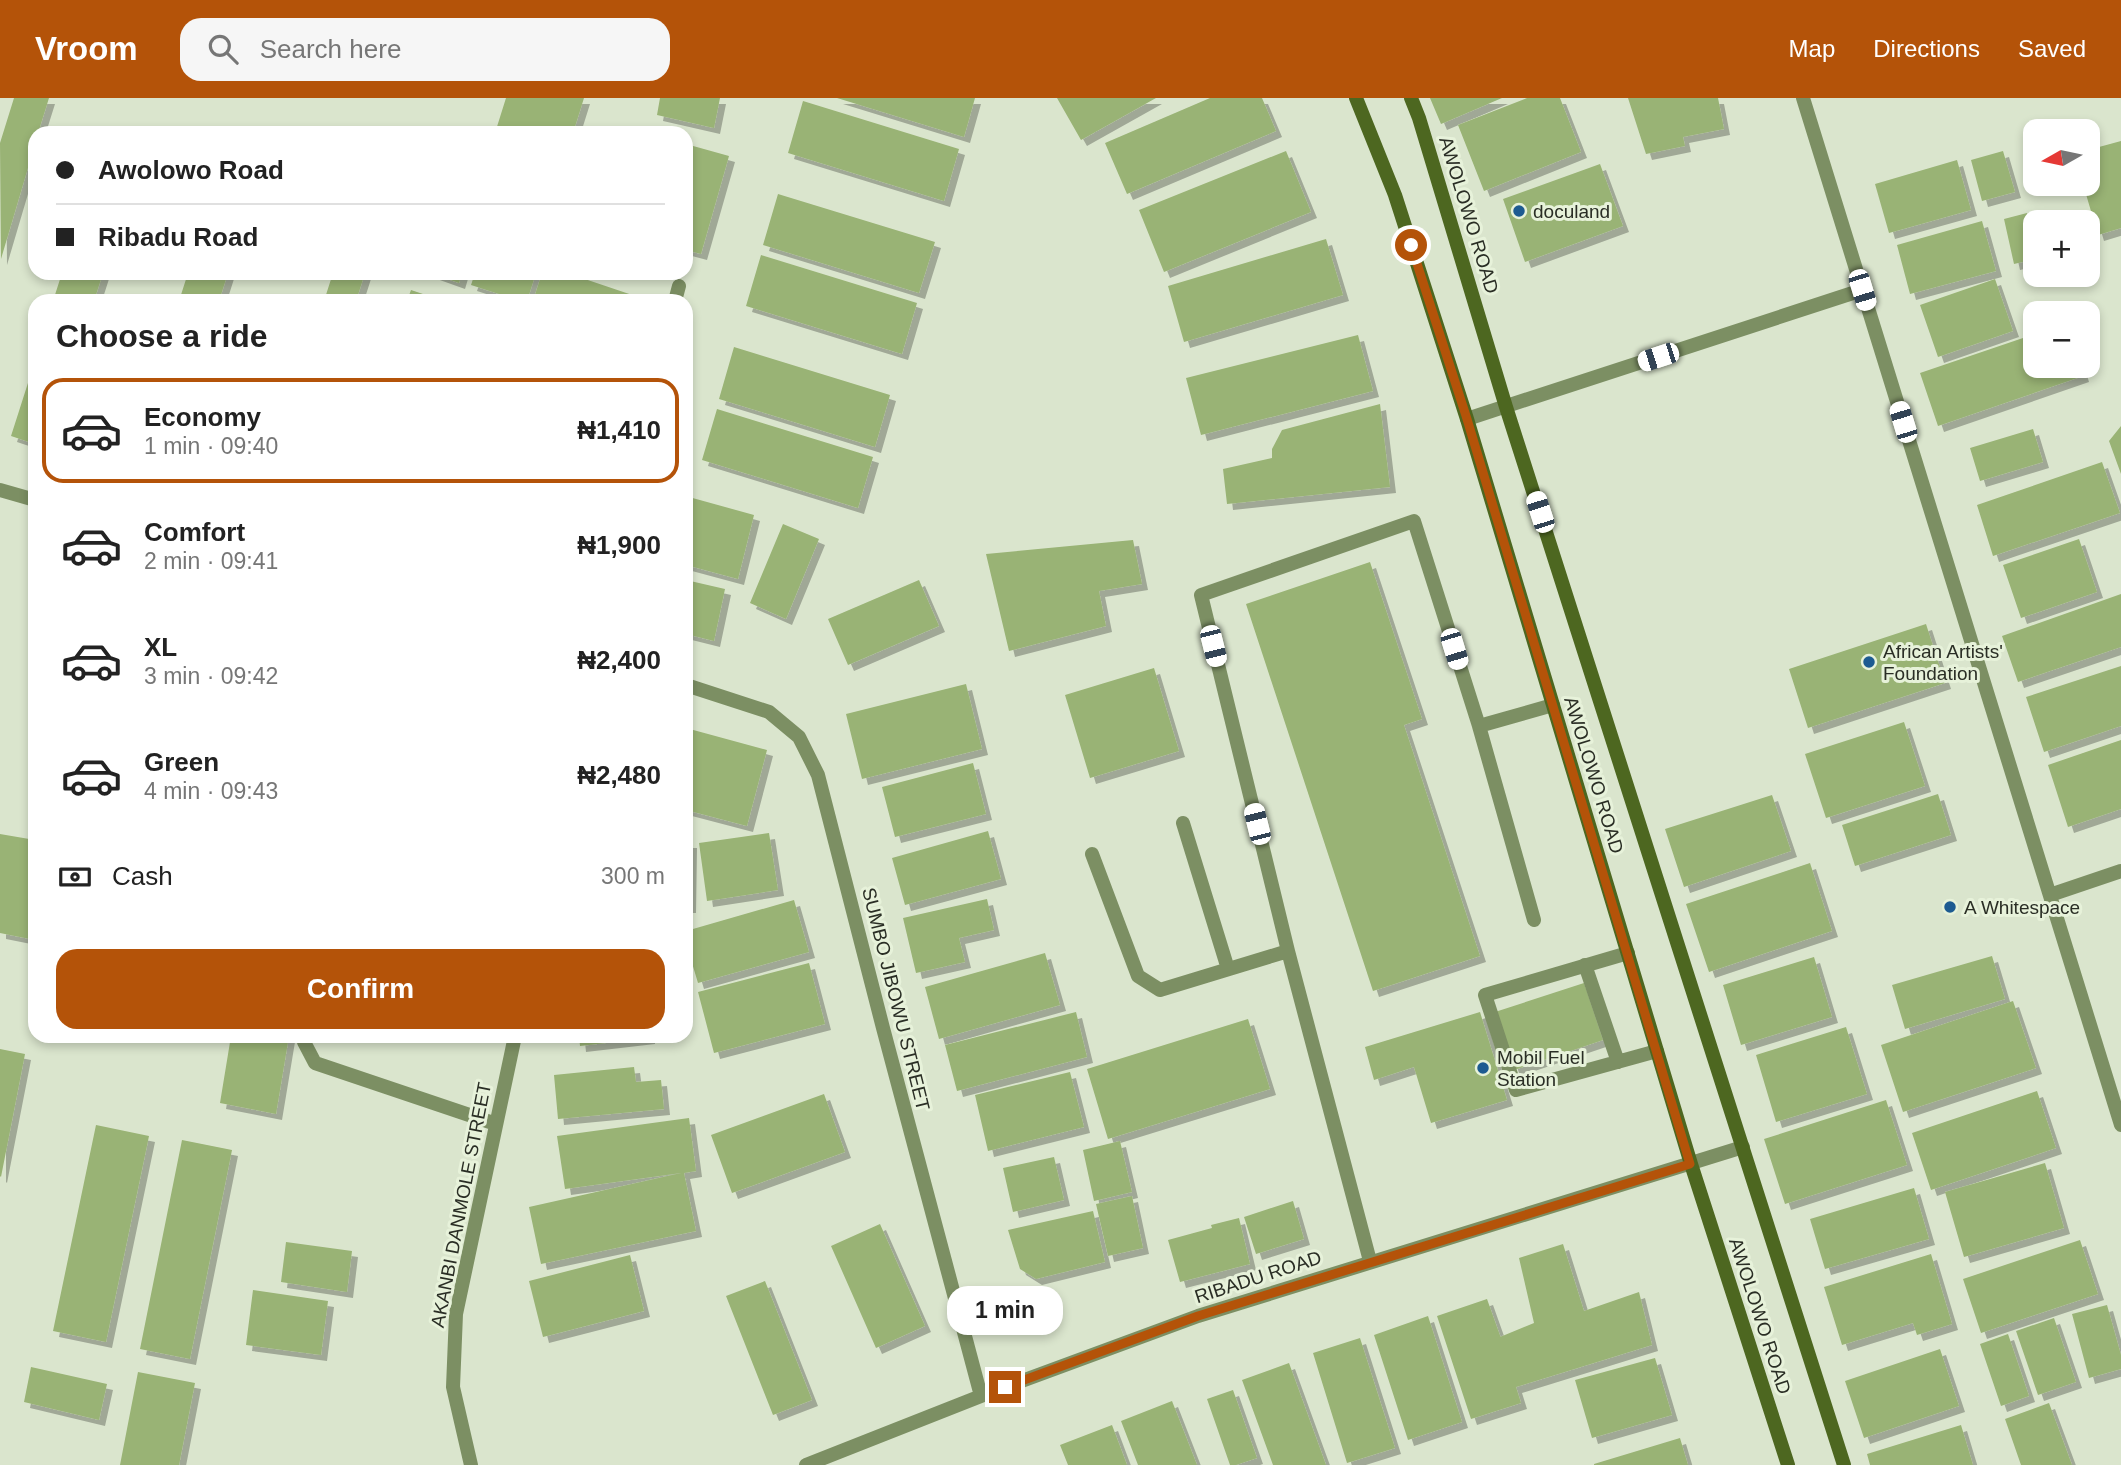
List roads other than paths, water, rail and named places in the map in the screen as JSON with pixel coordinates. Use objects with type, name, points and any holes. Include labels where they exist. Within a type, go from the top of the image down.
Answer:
[{"type":"main road","name":"AWOLOWO ROAD","points":[[1356,98],[1395,195],[1467,419],[1690,1164],[1788,1465]]},
{"type":"main road","name":"AWOLOWO ROAD","points":[[1411,98],[1506,407],[1844,1465]]},
{"type":"street","points":[[1803,98],[2121,1125]]},
{"type":"street","points":[[677,294],[679,286]]},
{"type":"street","points":[[1467,419],[1862,290]]},
{"type":"street","points":[[0,490],[28,498]]},
{"type":"street","points":[[1370,1261],[1288,951],[1200,595],[1414,521],[1479,726],[1534,920]]},
{"type":"street","name":"SUMBO JIBOWU STREET","points":[[693,687],[769,712],[799,737],[818,775],[981,1396]]},
{"type":"street","points":[[1479,726],[1553,705]]},
{"type":"street","points":[[1183,823],[1228,970]]},
{"type":"street","points":[[1092,854],[1138,976],[1160,990],[1288,951]]},
{"type":"street","points":[[2050,895],[2121,871]]},
{"type":"street","points":[[1628,953],[1485,995],[1498,1028],[1516,1090],[1657,1051]]},
{"type":"street","points":[[1585,965],[1602,1026],[1618,1062]]},
{"type":"street","points":[[305,1043],[315,1063],[496,1124]]},
{"type":"street","name":"AKANBI DANMOLE STREET","points":[[471,1465],[453,1387],[456,1314],[513,1043]]},
{"type":"street","name":"RIBADU ROAD","points":[[806,1465],[981,1396],[1198,1316],[1743,1147]]},
{"type":"place","name":"doculand","points":[[1519,211]]},
{"type":"place","name":"African Artists' Foundation","points":[[1869,662]]},
{"type":"place","name":"A Whitespace","points":[[1950,907]]},
{"type":"place","name":"Mobil Fuel Station","points":[[1483,1068]]}]
